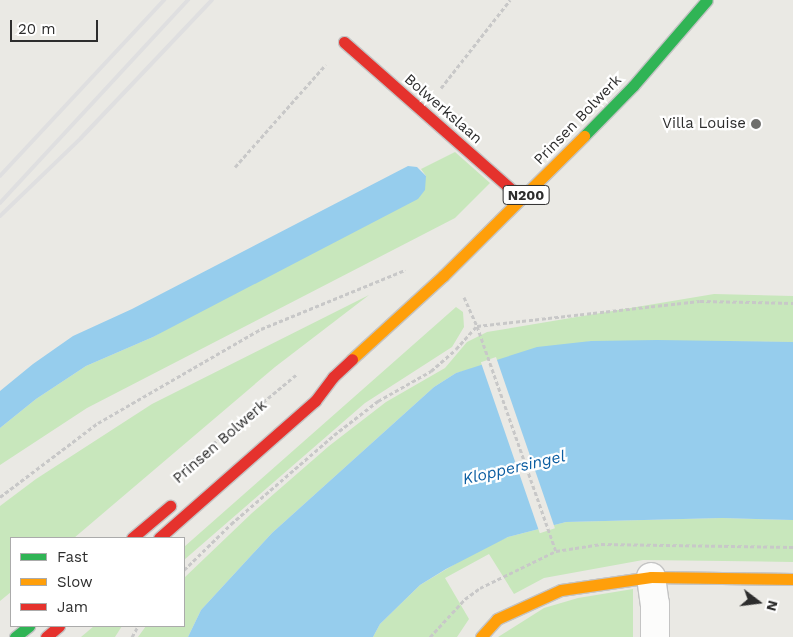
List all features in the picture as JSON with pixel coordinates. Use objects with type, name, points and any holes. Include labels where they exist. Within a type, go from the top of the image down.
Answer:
[{"type":"main road","name":"Prinsen Bolwerk","points":[[160,537],[315,401],[333,377],[522,200],[633,86],[707,0]]},
{"type":"main road","name":"Bolwerkslaan","points":[[344,42],[522,200]]},
{"type":"main road","name":"Prinsen Bolwerk","points":[[311,387],[333,377]]},
{"type":"main road","name":"Prinsen Bolwerk","points":[[133,537],[177,500]]},
{"type":"main road","points":[[481,637],[497,619],[561,590],[651,577],[793,579]]},
{"type":"main road","points":[[15,637],[28,627]]},
{"type":"main road","points":[[46,637],[58,627]]},
{"type":"street","points":[[651,577],[655,604],[655,637]]},
{"type":"path","points":[[423,111],[510,0]]},
{"type":"path","points":[[235,167],[344,42]]},
{"type":"path","points":[[0,497],[98,423],[261,330],[409,268]]},
{"type":"path","points":[[185,569],[230,524],[334,435],[378,400],[431,371],[456,350],[477,326],[700,301],[793,303]]},
{"type":"path","points":[[477,326],[556,551]]},
{"type":"path","points":[[168,481],[298,373]]},
{"type":"green space","points":[[455,152],[490,183],[455,218],[87,408],[0,465],[0,428],[36,399],[86,366],[153,337],[426,176],[421,169]]},
{"type":"green space","points":[[714,294],[793,296],[793,342],[591,341],[456,373],[434,387],[272,533],[201,610],[188,637],[138,637],[145,627],[185,627],[185,577],[252,513],[329,446],[386,402],[445,368],[467,342],[487,332]]},
{"type":"green space","points":[[369,295],[275,367],[75,537],[10,537],[10,593],[0,601],[0,506],[36,479],[152,404]]},
{"type":"green space","points":[[456,307],[463,312],[464,327],[452,347],[365,403],[185,559],[185,546]]},
{"type":"green space","points":[[722,518],[793,520],[793,562],[643,560],[544,578],[514,594],[489,554],[445,578],[469,619],[457,637],[373,637],[380,624],[420,585],[480,549],[508,537],[566,522]]},
{"type":"green space","points":[[633,589],[633,637],[498,637],[544,608],[578,598]]},
{"type":"green space","points":[[93,627],[121,627],[115,637],[81,637]]},
{"type":"water","points":[[408,166],[417,167],[426,176],[425,190],[418,199],[153,337],[86,366],[36,399],[0,428],[0,391],[33,364],[73,336],[132,309]]},
{"type":"water","name":"Kloppersingel","points":[[591,341],[793,342],[793,520],[722,518],[566,522],[508,537],[446,569],[420,585],[380,624],[373,637],[188,637],[201,610],[272,533],[434,387],[456,373],[537,347]]},
{"type":"pier","points":[[496,357],[555,528],[540,533],[481,362]]},
{"type":"railway","points":[[0,176],[164,0]]},
{"type":"railway","points":[[0,203],[188,0]]},
{"type":"railway","points":[[0,216],[81,138],[212,0]]},
{"type":"traffic: fast","points":[[584,136],[633,86],[707,0]]},
{"type":"traffic: fast","points":[[15,637],[28,627]]},
{"type":"traffic: slow","points":[[352,359],[443,276],[584,136]]},
{"type":"traffic: slow","points":[[481,637],[497,619],[561,590],[651,577],[793,579]]},
{"type":"traffic: jam","points":[[344,42],[522,199]]},
{"type":"traffic: jam","points":[[160,537],[315,401],[333,377],[352,359]]},
{"type":"traffic: jam","points":[[133,537],[170,506]]},
{"type":"traffic: jam","points":[[46,637],[58,627]]},
{"type":"place","name":"Villa Louise","points":[[756,124]]}]
